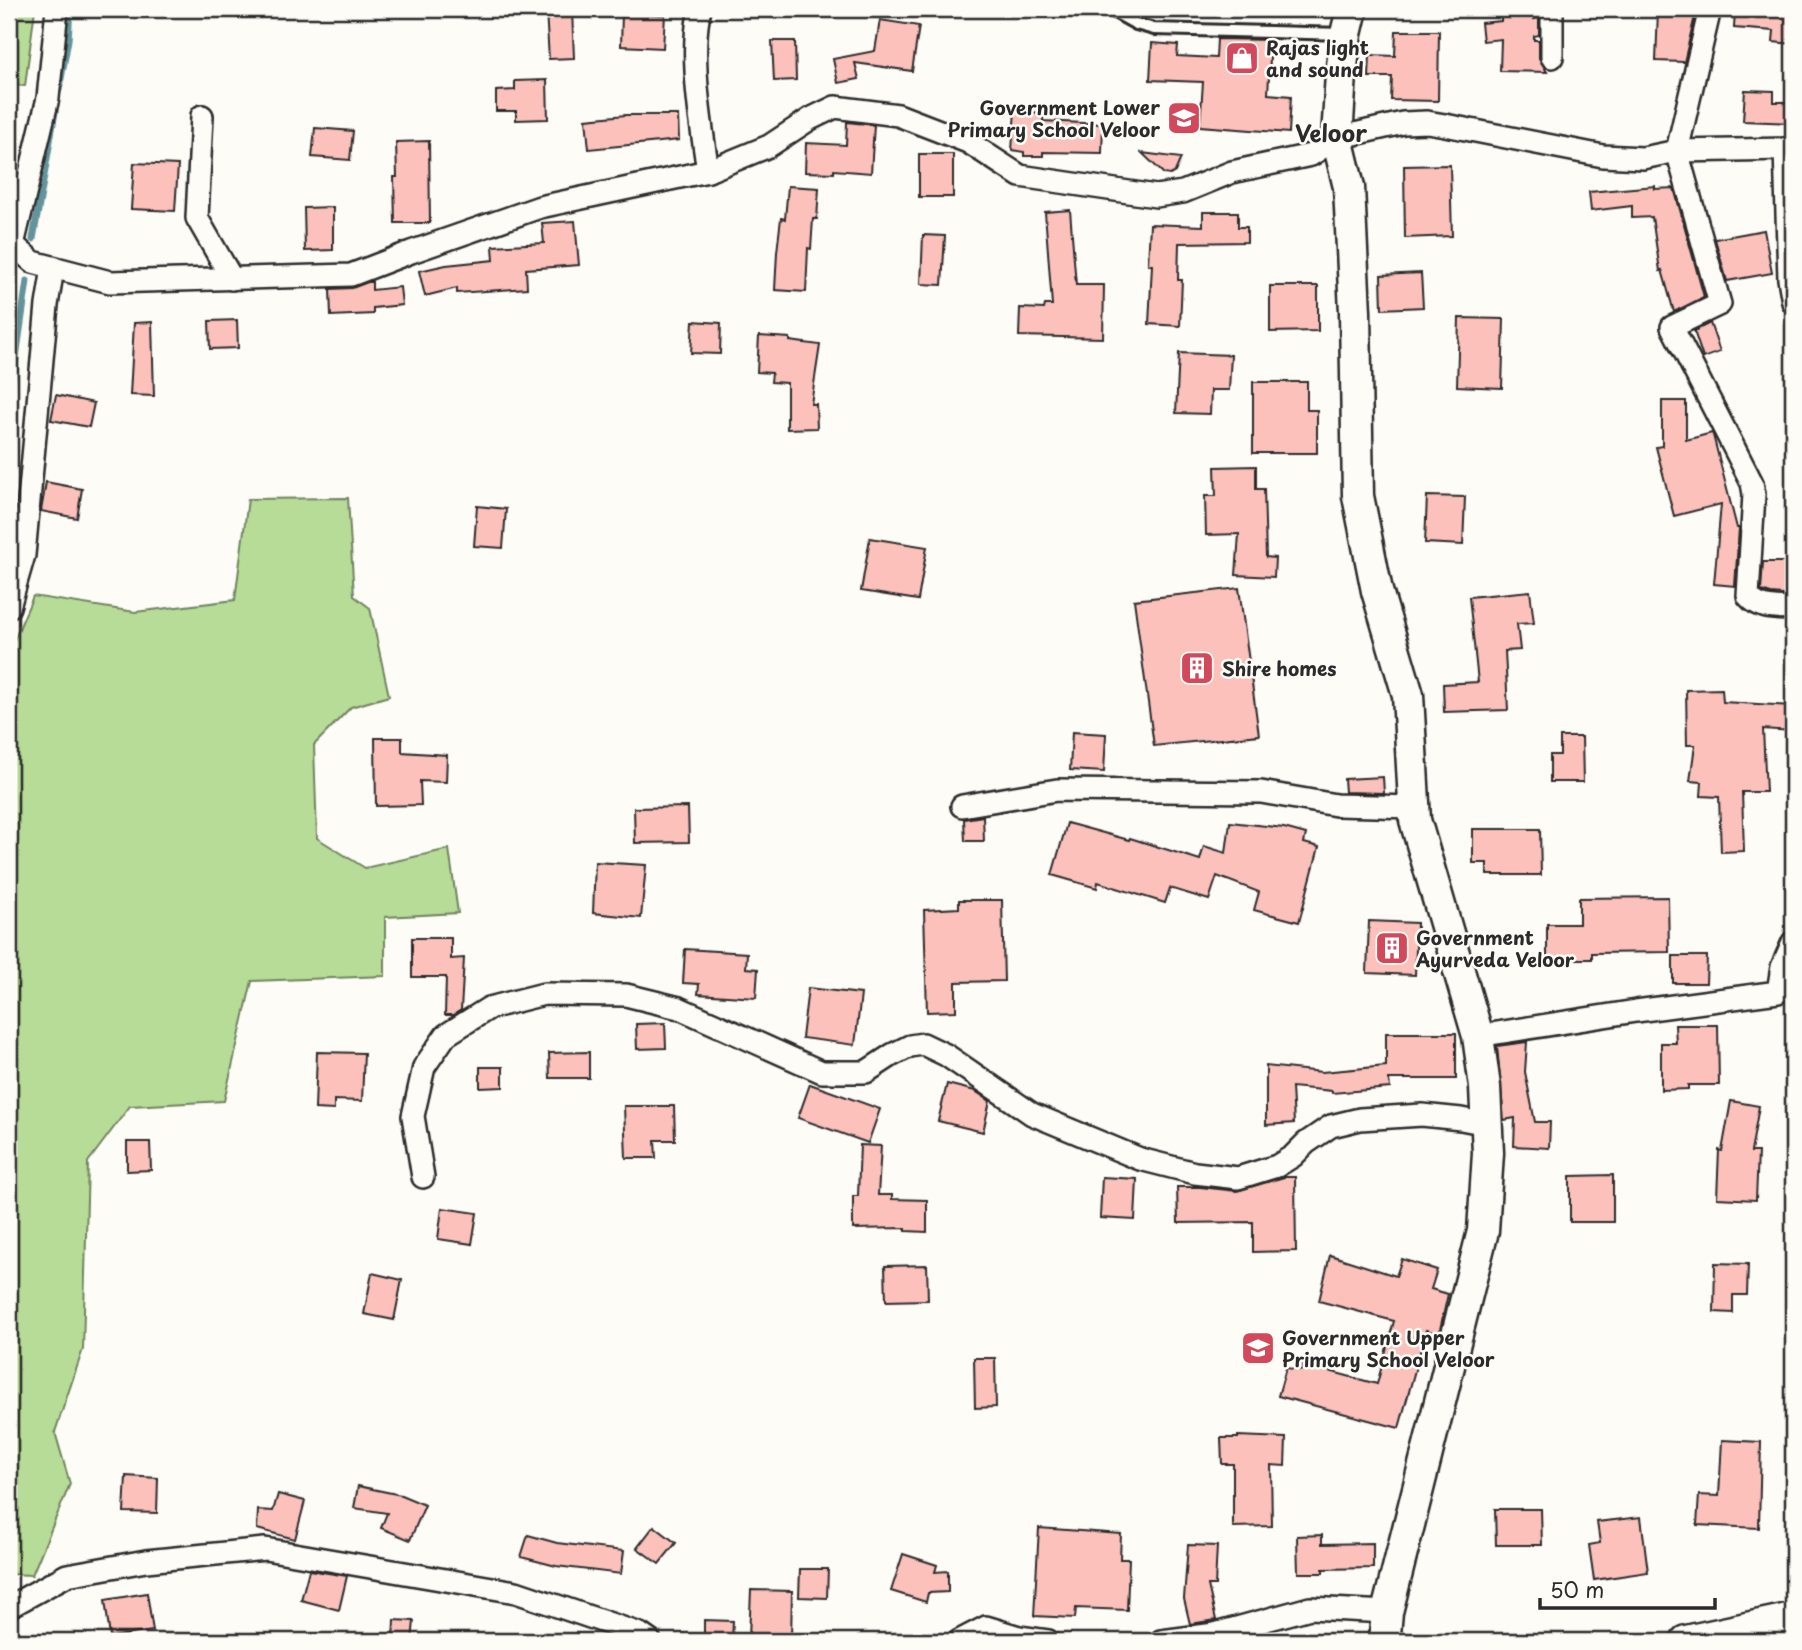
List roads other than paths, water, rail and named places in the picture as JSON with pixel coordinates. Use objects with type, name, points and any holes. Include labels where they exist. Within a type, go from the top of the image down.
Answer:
[{"type":"street","points":[[57,9],[48,98],[11,243],[33,262],[110,282],[351,275],[540,207],[708,170],[769,146],[810,118],[835,107],[898,116],[968,142],[1020,176],[1156,196],[1183,192],[1232,172],[1311,155],[1337,138],[1403,123],[1427,122],[1604,156],[1643,158],[1677,152],[1789,149],[1789,279],[1793,302]]},
{"type":"street","points":[[700,9],[695,28],[701,119],[708,170]]},
{"type":"street","points":[[1552,9],[1552,57]]},
{"type":"street","points":[[1710,9],[1677,152],[1720,304],[1671,327],[1752,483],[1754,494],[1748,596],[1754,603],[1765,607],[1793,609]]},
{"type":"street","points":[[1161,1641],[1214,1634],[1310,1608],[1386,1632],[1483,1231],[1488,1153],[1485,1087],[1478,1036],[1415,820],[1408,695],[1377,591],[1358,496],[1355,312],[1349,187],[1337,138],[1349,21]]},
{"type":"street","points":[[202,116],[197,218],[232,279]]},
{"type":"street","points":[[9,607],[24,555],[52,268]]},
{"type":"street","points":[[962,806],[1056,790],[1261,792],[1336,805],[1414,807]]},
{"type":"street","points":[[1478,1036],[1778,992],[1782,967],[1793,942]]},
{"type":"street","points":[[423,1177],[413,1116],[424,1067],[446,1035],[489,1008],[544,994],[626,995],[679,1008],[822,1072],[866,1072],[910,1046],[923,1044],[946,1055],[1032,1114],[1140,1159],[1195,1173],[1238,1178],[1277,1166],[1331,1126],[1360,1119],[1422,1115],[1487,1124]]},
{"type":"street","points":[[9,1607],[66,1575],[146,1561],[265,1549],[516,1592],[643,1639]]},
{"type":"street","points":[[1686,1641],[1793,1618]]},
{"type":"street","points":[[959,1641],[986,1627],[1019,1637],[1048,1641]]},
{"type":"lane","points":[[1109,9],[1136,24],[1154,29],[1349,21]]},
{"type":"waterway","points":[[59,90],[68,40],[70,9]]},
{"type":"waterway","points":[[33,239],[55,112]]},
{"type":"waterway","points":[[9,406],[27,281]]},
{"type":"place","name":"Rajas light and sound","points":[[1242,58]]},
{"type":"place","name":"Government Lower Primary School Veloor","points":[[1184,118]]},
{"type":"place","name":"Shire homes","points":[[1197,668]]},
{"type":"place","name":"Government Ayurveda Veloor","points":[[1392,948]]},
{"type":"place","name":"Government Upper Primary School Veloor","points":[[1258,1348]]},
{"type":"district","name":"Veloor","points":[[1331,132]]}]
